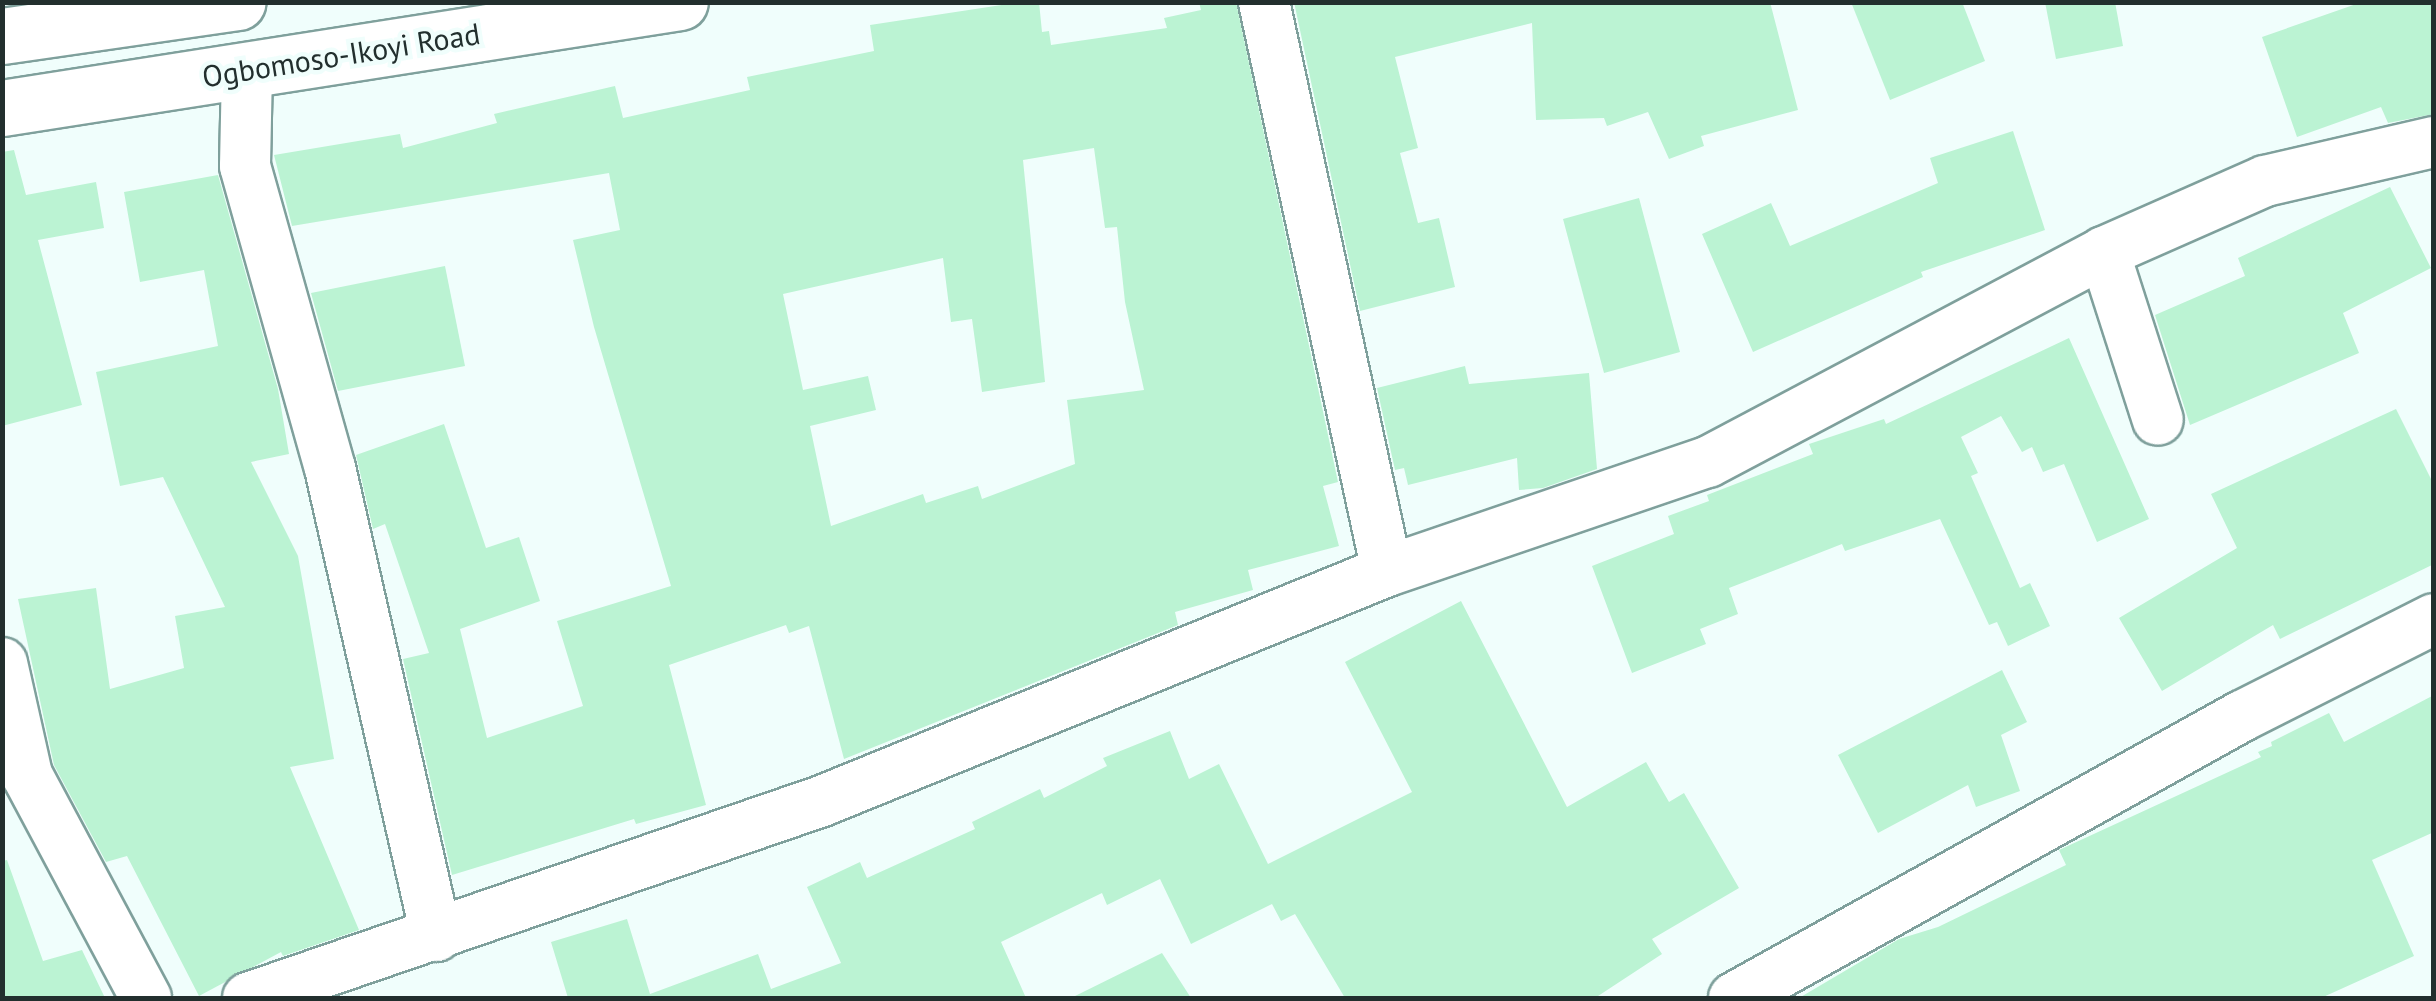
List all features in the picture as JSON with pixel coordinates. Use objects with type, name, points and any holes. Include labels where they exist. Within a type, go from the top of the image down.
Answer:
[{"type":"main road","points":[[2,36],[238,2]]},
{"type":"main road","name":"Ogbomoso-Ikoyi Road","points":[[2,108],[680,2]]},
{"type":"street","points":[[1264,2],[1388,571]]},
{"type":"street","points":[[247,70],[245,166],[330,468],[436,936]]},
{"type":"street","points":[[248,998],[822,801],[1388,571],[1708,462],[2104,252],[2265,181],[2434,142]]},
{"type":"street","points":[[2104,252],[2158,420]]},
{"type":"street","points":[[1734,998],[2242,716],[2434,619]]},
{"type":"street","points":[[2,663],[27,775],[146,998]]},
{"type":"building","points":[[1039,2],[1042,32],[1049,31],[1051,45],[1167,28],[1164,18],[1201,10],[1199,2],[1236,2],[1338,482],[1323,486],[1339,546],[1248,570],[1253,590],[1175,612],[1178,625],[844,759],[809,626],[789,633],[786,625],[669,665],[706,805],[636,824],[634,819],[452,875],[403,659],[429,653],[385,524],[373,529],[356,455],[444,424],[486,548],[519,537],[540,601],[460,629],[487,738],[583,706],[557,621],[671,586],[594,327],[573,240],[620,230],[609,173],[292,226],[274,155],[400,134],[403,148],[497,123],[494,114],[615,86],[623,118],[750,90],[747,77],[874,51],[870,25]],"holes":[[[1094,148],[1105,228],[1117,227],[1125,302],[1144,390],[1067,400],[1075,464],[982,499],[978,486],[926,503],[923,494],[831,526],[810,426],[876,410],[868,376],[803,390],[783,294],[943,258],[951,322],[972,319],[982,392],[1045,382],[1023,160]]]},
{"type":"building","points":[[1294,2],[1770,2],[1798,110],[1701,136],[1704,146],[1669,159],[1648,112],[1607,126],[1604,118],[1536,120],[1532,23],[1395,57],[1418,148],[1400,153],[1418,223],[1439,218],[1455,287],[1360,311]]},
{"type":"building","points":[[1851,2],[1962,2],[1985,61],[1890,100]]},
{"type":"building","points":[[2045,2],[2115,2],[2123,46],[2056,59]]},
{"type":"building","points":[[2362,2],[2434,2],[2434,114],[2388,123],[2381,107],[2297,137],[2262,37]]},
{"type":"building","points":[[2013,131],[2045,230],[1921,272],[1923,277],[1753,352],[1702,234],[1771,203],[1790,246],[1938,183],[1930,158]]},
{"type":"building","points":[[14,150],[26,195],[96,182],[104,228],[38,240],[82,405],[2,426],[2,152]]},
{"type":"building","points":[[218,175],[278,389],[289,454],[251,462],[298,556],[334,759],[290,767],[359,930],[283,956],[281,952],[199,996],[127,856],[106,862],[54,765],[18,599],[96,588],[110,689],[184,668],[175,616],[225,607],[163,477],[120,486],[96,372],[218,346],[204,270],[140,282],[124,192]]},
{"type":"building","points":[[2390,187],[2431,268],[2343,313],[2359,353],[2190,425],[2155,315],[2245,276],[2238,258]]},
{"type":"building","points":[[1639,198],[1680,352],[1604,373],[1563,219]]},
{"type":"building","points":[[445,266],[465,366],[338,391],[311,293]]},
{"type":"building","points":[[2069,338],[2149,519],[2097,542],[2064,464],[2043,472],[2032,447],[2022,452],[2001,416],[1961,437],[1978,473],[1971,476],[2020,588],[2030,583],[2050,626],[2008,646],[1997,622],[1989,625],[1940,519],[1845,551],[1842,544],[1729,588],[1738,614],[1700,629],[1706,644],[1632,673],[1592,566],[1674,534],[1668,516],[1709,501],[1707,495],[1813,454],[1809,444],[1884,419],[1886,424]]},
{"type":"building","points":[[1465,366],[1469,384],[1589,373],[1597,469],[1543,488],[1519,490],[1517,458],[1408,485],[1404,468],[1395,470],[1377,388]]},
{"type":"building","points":[[2396,409],[2434,485],[2434,564],[2280,639],[2273,625],[2162,691],[2119,618],[2237,548],[2211,494]]},
{"type":"building","points":[[1461,601],[1567,807],[1646,762],[1669,802],[1684,793],[1739,888],[1652,939],[1662,954],[1595,998],[1345,998],[1295,914],[1281,921],[1272,904],[1191,944],[1160,879],[1107,905],[1102,893],[1001,942],[1026,998],[568,998],[551,942],[627,919],[650,994],[758,954],[771,989],[841,963],[807,887],[860,862],[867,878],[975,829],[972,822],[1040,789],[1044,798],[1107,766],[1103,758],[1170,731],[1189,779],[1219,764],[1268,864],[1412,792],[1345,662]]},
{"type":"building","points":[[2002,670],[2027,722],[2001,735],[2020,791],[1976,807],[1968,785],[1878,833],[1838,755]]},
{"type":"building","points":[[2434,695],[2434,832],[2372,860],[2414,956],[2321,998],[1799,998],[1899,939],[1938,927],[2066,865],[2059,850],[2261,757],[2258,752],[2272,746],[2271,742],[2329,713],[2344,742]]},
{"type":"building","points":[[7,860],[43,961],[82,950],[105,998],[2,998],[2,861]]},
{"type":"building","points":[[1162,953],[1191,998],[1071,998]]}]
